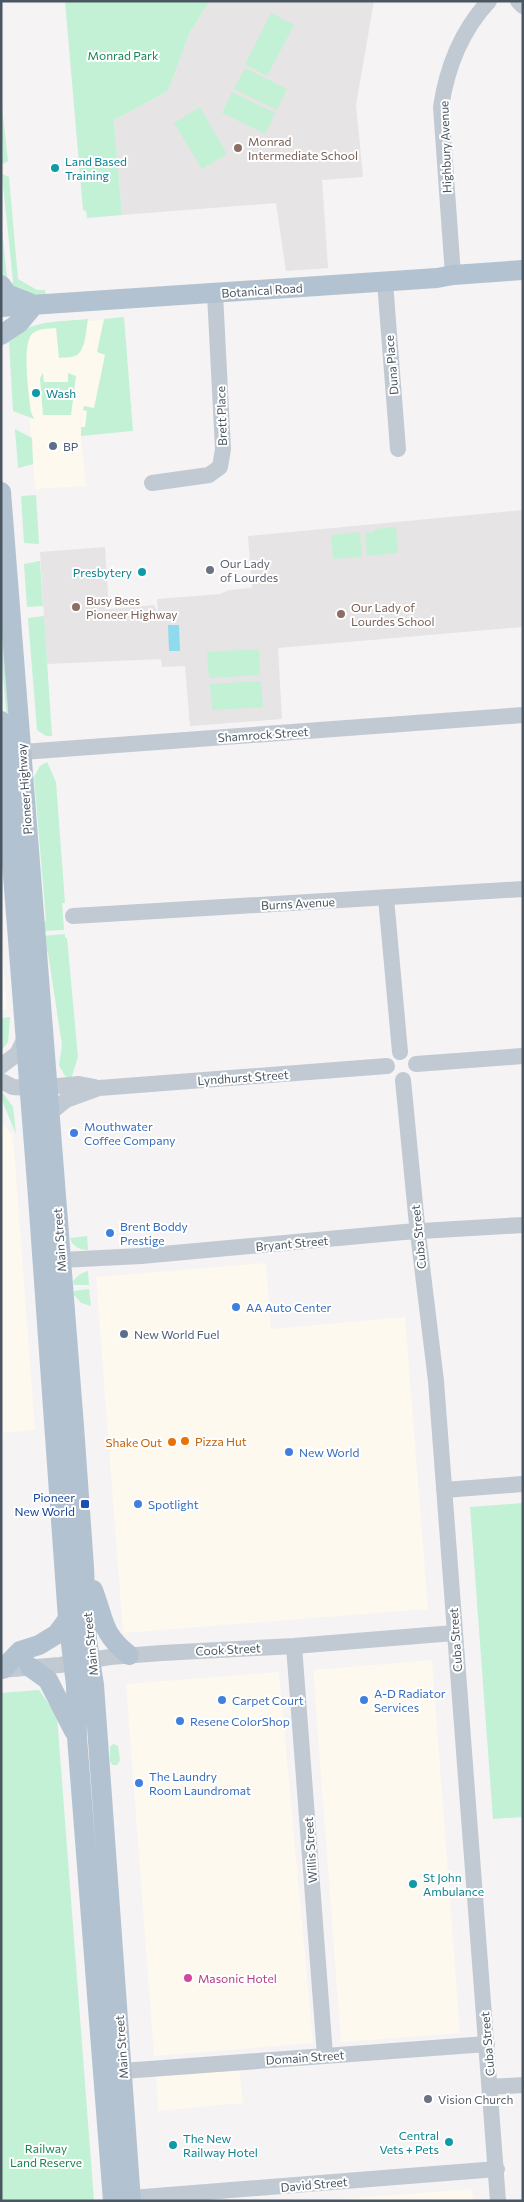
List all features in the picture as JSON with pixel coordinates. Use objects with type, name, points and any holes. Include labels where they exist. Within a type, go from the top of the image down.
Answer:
[{"type":"main road","name":"Botanical Road","points":[[1,307],[385,282],[523,270]]},
{"type":"main road","points":[[1,285],[7,294],[34,305],[19,323],[1,335]]},
{"type":"main road","name":"Pioneer Highway","points":[[1,492],[12,753],[24,903],[26,1036],[38,1087]]},
{"type":"main road","name":"Pioneer Highway","points":[[1,721],[12,753]]},
{"type":"main road","name":"Pioneer Highway","points":[[24,903],[39,985],[35,1008],[38,1087]]},
{"type":"main road","name":"Main Street","points":[[38,1087],[50,1113],[84,1567],[87,1640],[76,1685],[77,1737],[125,2200]]},
{"type":"main road","name":"Main Street","points":[[38,1087],[38,1197],[68,1619],[82,1662],[94,1685],[123,2071],[125,2200]]},
{"type":"main road","points":[[84,1567],[97,1600],[104,1627],[114,1644],[130,1656]]},
{"type":"main road","points":[[2,1669],[20,1651],[39,1645],[57,1634],[68,1619]]},
{"type":"main road","points":[[30,1667],[48,1680],[77,1737]]},
{"type":"street","name":"Highbury Avenue","points":[[453,275],[442,126],[444,90],[450,66],[463,36],[481,10],[490,1]]},
{"type":"street","points":[[518,1],[523,6]]},
{"type":"street","name":"Duna Place","points":[[385,282],[398,449]]},
{"type":"street","name":"Brett Place","points":[[152,483],[209,475],[220,467],[224,449],[215,294]]},
{"type":"street","name":"Shamrock Street","points":[[12,753],[523,714]]},
{"type":"street","name":"Burns Avenue","points":[[73,916],[523,889]]},
{"type":"street","points":[[386,898],[400,1052]]},
{"type":"street","points":[[1,1066],[17,1054],[26,1036]]},
{"type":"street","points":[[400,1052],[407,1053],[413,1057],[416,1064],[413,1075],[403,1080],[395,1079],[389,1074],[387,1066],[391,1056],[400,1052]]},
{"type":"street","points":[[416,1064],[523,1056]]},
{"type":"street","name":"Lyndhurst Street","points":[[50,1113],[66,1100],[99,1088],[387,1066]]},
{"type":"street","name":"Cuba Street","points":[[403,1080],[417,1232],[436,1380],[498,2201]]},
{"type":"street","name":"Lyndhurst Street","points":[[1,1081],[13,1086],[38,1087],[79,1084],[99,1088]]},
{"type":"street","name":"Bryant Street","points":[[61,1260],[175,1254],[417,1232],[523,1225]]},
{"type":"street","points":[[444,1490],[523,1484]]},
{"type":"street","name":"Cook Street","points":[[2,1669],[130,1656],[294,1646],[454,1633]]},
{"type":"street","name":"Willis Street","points":[[294,1646],[326,2055]]},
{"type":"street","name":"Domain Street","points":[[123,2071],[487,2044]]},
{"type":"street","points":[[490,2087],[523,2085]]},
{"type":"street","name":"David Street","points":[[125,2200],[497,2169]]},
{"type":"shaded area","name":"Monrad Intermediate School","points":[[210,1],[374,1],[356,105],[363,177],[322,180],[328,268],[286,271],[276,203],[122,215],[114,120],[168,91],[190,32]]},
{"type":"shaded area","points":[[124,318],[133,431],[81,436],[86,486],[35,489],[24,336],[43,325]]},
{"type":"shaded area","name":"Our Lady of Lourdes School","points":[[523,510],[523,627],[278,648],[282,719],[190,726],[185,666],[162,667],[161,659],[47,664],[40,552],[105,547],[109,609],[154,605],[158,613],[157,599],[220,594],[229,590],[252,588],[248,536]]},
{"type":"shaded area","points":[[1,931],[7,1009],[1,1010]]},
{"type":"shaded area","points":[[1,1123],[13,1135],[35,1430],[1,1433]]},
{"type":"shaded area","points":[[266,1263],[271,1329],[405,1317],[428,1609],[123,1633],[96,1277]]},
{"type":"shaded area","points":[[432,1660],[460,2033],[341,2042],[313,1670]]},
{"type":"shaded area","points":[[279,1672],[313,2043],[154,2056],[126,1684]]},
{"type":"shaded area","points":[[239,2069],[243,2103],[158,2111],[156,2075]]},
{"type":"shaded area","points":[[472,2189],[473,2201],[317,2201]]},
{"type":"green space","name":"Monrad Park","points":[[65,1],[210,1],[190,32],[168,91],[114,120],[122,215],[87,218],[86,211],[83,210]]},
{"type":"green space","points":[[271,13],[294,25],[267,76],[245,64]]},
{"type":"green space","points":[[245,68],[287,89],[277,110],[234,89]]},
{"type":"green space","points":[[232,92],[275,113],[265,134],[222,113]]},
{"type":"green space","points":[[1,99],[8,161],[1,165]]},
{"type":"green space","points":[[200,107],[227,154],[202,169],[174,123]]},
{"type":"green space","points":[[2,174],[9,177],[18,279],[37,290],[45,290],[46,296],[37,297],[11,288],[13,281]]},
{"type":"green space","points":[[1,220],[7,278],[1,276]]},
{"type":"green space","points":[[124,317],[133,431],[81,436],[81,427],[85,427],[87,411],[83,410],[84,406],[94,408],[105,355],[97,352],[104,319]]},
{"type":"green space","points":[[88,319],[83,345],[79,354],[73,357],[59,358],[56,328],[41,329],[33,333],[29,338],[27,347],[27,370],[31,412],[34,419],[13,411],[9,342],[26,329],[35,325]]},
{"type":"green space","points":[[43,373],[44,382],[68,382],[68,373],[76,376],[71,415],[43,415],[40,378]]},
{"type":"green space","points":[[15,429],[32,438],[33,464],[18,468]]},
{"type":"green space","points":[[36,495],[39,544],[24,543],[21,496]]},
{"type":"green space","points":[[396,527],[398,553],[367,556],[365,533],[374,532],[375,529]]},
{"type":"green space","points":[[360,532],[362,557],[333,559],[331,535]]},
{"type":"green space","points":[[40,561],[43,606],[27,607],[24,564]]},
{"type":"green space","points":[[1,570],[13,725],[7,723],[1,649]]},
{"type":"green space","points":[[44,616],[52,736],[46,736],[37,730],[28,618]]},
{"type":"green space","points":[[259,649],[260,675],[209,678],[207,652]]},
{"type":"green space","points":[[261,681],[263,707],[212,710],[210,684]]},
{"type":"green space","points":[[47,762],[56,782],[65,903],[62,903],[64,930],[43,931],[43,925],[46,920],[34,777],[40,766]]},
{"type":"green space","points":[[65,934],[65,938],[67,938],[78,1057],[71,1079],[65,1076],[59,1065],[62,1045],[48,953],[43,936]]},
{"type":"green space","points":[[10,1017],[8,1042],[1,1051],[1,1018]]},
{"type":"green space","points":[[3,1093],[13,1107],[16,1134],[1,1098]]},
{"type":"green space","points":[[87,1236],[88,1250],[76,1247],[70,1238]]},
{"type":"green space","points":[[88,1271],[89,1285],[74,1285],[73,1281],[80,1274]]},
{"type":"green space","points":[[89,1289],[91,1306],[81,1303],[74,1295],[74,1291]]},
{"type":"green space","points":[[523,1503],[523,1817],[493,1819],[470,1507]]},
{"type":"green space","name":"Railway Land Reserve","points":[[39,1690],[57,1716],[94,2201],[1,2201],[1,1693]]},
{"type":"green space","points":[[113,1744],[118,1746],[120,1760],[117,1765],[113,1765],[110,1762],[110,1747]]},
{"type":"water","points":[[168,625],[179,625],[180,651],[169,651]]},
{"type":"place","name":"Monrad Intermediate School","points":[[238,148]]},
{"type":"place","name":"Land Based Training","points":[[55,168]]},
{"type":"place","name":"Wash","points":[[36,393]]},
{"type":"place","name":"BP","points":[[53,446]]},
{"type":"place","name":"Our Lady of Lourdes","points":[[210,570]]},
{"type":"place","name":"Presbytery","points":[[142,572]]},
{"type":"place","name":"Busy Bees Pioneer Highway","points":[[76,607]]},
{"type":"place","name":"Our Lady of Lourdes School","points":[[341,614]]},
{"type":"place","name":"Mouthwater Coffee Company","points":[[74,1133]]},
{"type":"place","name":"Brent Boddy Prestige","points":[[110,1233]]},
{"type":"place","name":"AA Auto Center","points":[[236,1307]]},
{"type":"place","name":"New World Fuel","points":[[124,1334]]},
{"type":"place","name":"Pizza Hut","points":[[185,1441]]},
{"type":"place","name":"Shake Out","points":[[172,1442]]},
{"type":"place","name":"New World","points":[[289,1452]]},
{"type":"place","name":"Pioneer New World","points":[[85,1504]]},
{"type":"place","name":"Spotlight","points":[[138,1504]]},
{"type":"place","name":"Carpet Court","points":[[222,1700]]},
{"type":"place","name":"A-D Radiator Services","points":[[364,1700]]},
{"type":"place","name":"Resene ColorShop","points":[[180,1721]]},
{"type":"place","name":"The Laundry Room Laundromat","points":[[139,1783]]},
{"type":"place","name":"St John Ambulance","points":[[413,1884]]},
{"type":"place","name":"Masonic Hotel","points":[[188,1978]]},
{"type":"place","name":"Vision Church","points":[[428,2099]]},
{"type":"place","name":"Central Vets + Pets","points":[[449,2142]]},
{"type":"place","name":"The New Railway Hotel","points":[[173,2145]]}]
